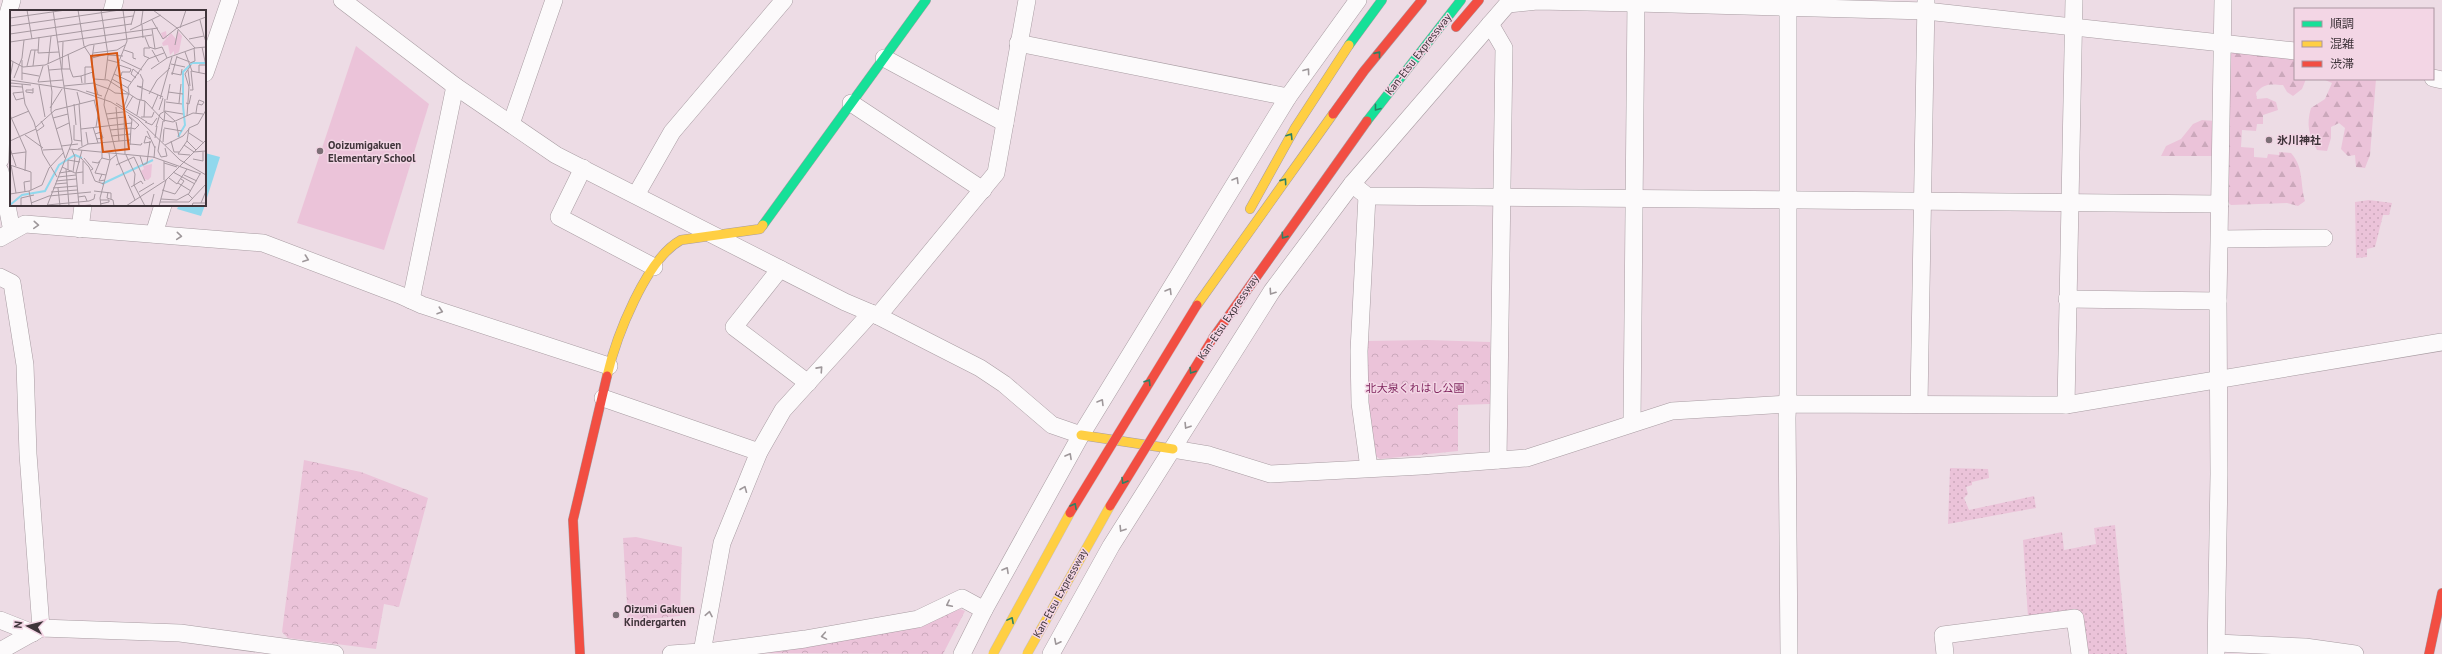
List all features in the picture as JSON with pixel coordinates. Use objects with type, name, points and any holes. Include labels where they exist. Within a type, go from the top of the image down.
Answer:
[{"type":"main road","points":[[580,654],[573,520],[616,339],[637,293],[670,246],[681,240],[760,229],[926,0]]},
{"type":"main road","points":[[1246,217],[1283,149],[1356,34],[1382,0]]},
{"type":"main road","points":[[1197,305],[1364,71],[1422,0]]},
{"type":"main road","name":"Kan-Etsu Expressway","points":[[1027,654],[1080,556],[1164,415],[1213,338],[1297,216],[1371,115],[1461,0]]},
{"type":"main road","points":[[1449,36],[1479,0]]},
{"type":"main road","points":[[1297,216],[1393,103]]},
{"type":"main road","points":[[993,654],[1085,486],[1197,305],[1238,230]]},
{"type":"main road","points":[[1081,435],[1173,449]]},
{"type":"main road","points":[[2428,654],[2442,593]]},
{"type":"street","points":[[0,160],[7,60],[4,28],[12,0]]},
{"type":"street","points":[[112,10],[115,0]]},
{"type":"street","points":[[206,65],[230,0]]},
{"type":"street","points":[[342,0],[455,86],[556,155],[686,221],[717,235],[845,302],[874,314],[980,368],[1004,384],[1052,425],[1081,435]]},
{"type":"street","points":[[510,124],[554,0]]},
{"type":"street","points":[[636,195],[672,132],[784,0]]},
{"type":"street","points":[[709,652],[722,543],[759,452],[783,410],[874,314],[983,190],[996,173],[1027,0]]},
{"type":"street","points":[[962,654],[984,610],[1081,435],[1288,97],[1358,0]]},
{"type":"street","points":[[2066,405],[2074,0]]},
{"type":"street","points":[[2223,0],[2218,301],[2217,648],[2305,647],[2355,654]]},
{"type":"street","points":[[1051,654],[1111,546],[1272,291],[1319,226],[1352,184],[1509,2],[1636,1],[1926,6],[2222,45],[2294,51]]},
{"type":"street","points":[[1632,423],[1636,1]]},
{"type":"street","points":[[1788,3],[1788,404],[1790,654]]},
{"type":"street","points":[[1919,404],[1926,6]]},
{"type":"street","points":[[1490,24],[1504,48],[1498,460]]},
{"type":"street","points":[[1018,44],[1288,97]]},
{"type":"street","points":[[884,58],[1005,123]]},
{"type":"street","points":[[411,300],[455,86]]},
{"type":"street","points":[[851,103],[983,190]]},
{"type":"street","points":[[583,168],[559,217],[654,268]]},
{"type":"street","points":[[0,171],[6,235],[25,224],[263,243],[411,300],[609,366]]},
{"type":"street","points":[[1352,184],[1367,196],[1501,196],[1788,201],[2220,204]]},
{"type":"street","points":[[1367,196],[1359,351],[1360,402],[1369,468]]},
{"type":"street","points":[[80,229],[83,206]]},
{"type":"street","points":[[154,234],[163,206]]},
{"type":"street","points":[[670,246],[686,221]]},
{"type":"street","points":[[745,250],[760,229]]},
{"type":"street","points":[[2220,239],[2324,238]]},
{"type":"street","points":[[780,269],[734,327],[808,383]]},
{"type":"street","points":[[0,277],[12,283],[25,365],[37,630]]},
{"type":"street","points":[[2067,299],[2218,301]]},
{"type":"street","points":[[1173,449],[1209,455],[1270,474],[1527,458],[1672,411],[1788,404],[2066,405],[2442,342]]},
{"type":"street","points":[[603,398],[759,452]]},
{"type":"street","points":[[671,654],[709,652],[805,639],[918,619],[962,598],[984,610]]},
{"type":"street","points":[[1945,654],[1943,635],[2075,618],[2080,654]]},
{"type":"street","points":[[0,620],[37,630],[180,633],[262,649],[335,654]]},
{"type":"street","points":[[0,651],[37,630]]},
{"type":"green space","points":[[356,46],[429,104],[384,250],[297,223]]},
{"type":"green space","points":[[2255,52],[2294,56],[2294,80],[2306,80],[2302,89],[2293,96],[2287,92],[2283,85],[2271,84],[2262,87],[2256,93],[2257,99],[2267,98],[2276,102],[2278,110],[2263,115],[2263,124],[2257,124],[2256,131],[2242,130],[2241,147],[2254,148],[2254,157],[2267,158],[2268,154],[2279,155],[2279,152],[2291,153],[2295,158],[2300,170],[2305,201],[2298,206],[2287,203],[2231,205],[2225,200],[2228,57],[2232,53]]},
{"type":"green space","points":[[2325,80],[2376,80],[2370,155],[2365,168],[2356,167],[2355,155],[2348,156],[2341,149],[2345,128],[2339,123],[2331,127],[2331,138],[2327,151],[2317,150],[2312,140],[2309,130],[2309,114],[2311,108],[2325,99],[2332,83]]},
{"type":"green space","points":[[2202,120],[2215,121],[2214,156],[2161,156],[2166,146],[2181,139],[2193,124]]},
{"type":"green space","points":[[2369,200],[2392,203],[2389,215],[2383,215],[2375,247],[2367,249],[2367,257],[2356,258],[2355,202]]},
{"type":"green space","name":"北大泉くれはし公園","points":[[1427,340],[1490,342],[1490,404],[1458,405],[1458,451],[1380,459],[1373,454],[1367,406],[1367,341]]},
{"type":"green space","points":[[304,460],[361,472],[428,498],[399,607],[384,604],[376,649],[288,638],[282,632]]},
{"type":"green space","points":[[1950,468],[1988,469],[1989,478],[1972,482],[1972,485],[1966,487],[1968,494],[1964,498],[1969,510],[2034,496],[2036,508],[1948,524]]},
{"type":"green space","points":[[2115,525],[2127,654],[2085,654],[2080,617],[2028,617],[2023,540],[2062,532],[2064,550],[2096,544],[2094,528]]},
{"type":"green space","points":[[636,537],[682,547],[680,616],[628,621],[623,538]]},
{"type":"green space","points":[[960,609],[965,611],[943,654],[757,653],[920,625]]},
{"type":"water","points":[[206,153],[220,157],[206,201]]},
{"type":"water","points":[[178,206],[205,206],[201,216],[177,209]]},
{"type":"traffic: fast","points":[[763,225],[926,0]]},
{"type":"traffic: fast","points":[[1349,45],[1382,0]]},
{"type":"traffic: fast","points":[[1367,121],[1461,0]]},
{"type":"traffic: slow","points":[[1250,209],[1295,128],[1349,45]]},
{"type":"traffic: slow","points":[[1197,305],[1333,114]]},
{"type":"traffic: slow","points":[[607,376],[617,341],[634,300],[656,264],[668,250],[681,240],[760,229],[763,225]]},
{"type":"traffic: slow","points":[[1081,435],[1173,449]]},
{"type":"traffic: slow","points":[[1027,654],[1110,506]]},
{"type":"traffic: slow","points":[[993,654],[1070,513]]},
{"type":"traffic: jam","points":[[1333,114],[1364,71],[1422,0]]},
{"type":"traffic: jam","points":[[1456,27],[1479,0]]},
{"type":"traffic: jam","points":[[1213,338],[1367,121]]},
{"type":"traffic: jam","points":[[1070,513],[1197,305]]},
{"type":"traffic: jam","points":[[1110,506],[1213,338]]},
{"type":"traffic: jam","points":[[580,654],[573,520],[607,376]]},
{"type":"traffic: jam","points":[[2429,654],[2442,593]]},
{"type":"place","name":"氷川神社","points":[[2269,140]]},
{"type":"place","name":"Ooizumigakuen Elementary School","points":[[320,151]]},
{"type":"place","name":"Oizumi Gakuen Kindergarten","points":[[616,615]]}]
